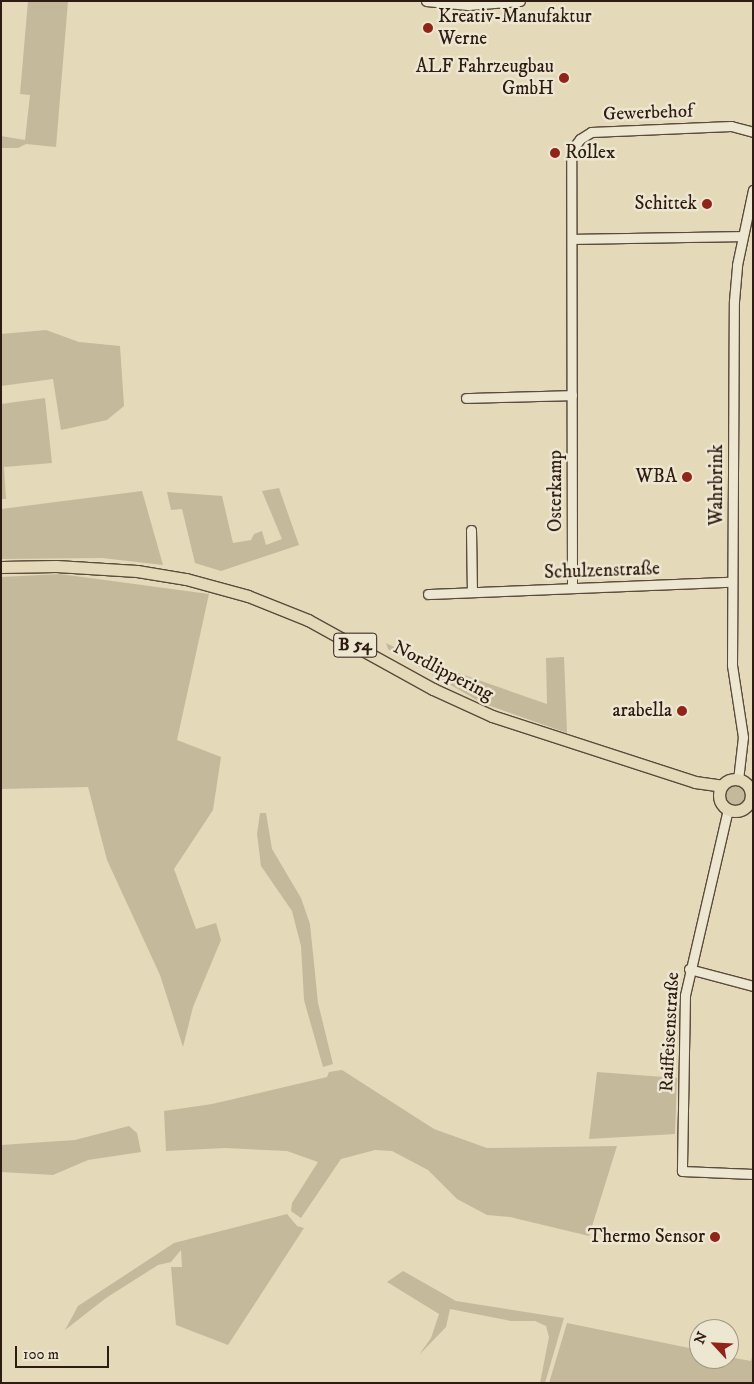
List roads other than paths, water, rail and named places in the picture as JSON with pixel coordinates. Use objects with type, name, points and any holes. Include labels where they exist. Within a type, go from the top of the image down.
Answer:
[{"type":"main road","name":"Nordlippering","points":[[1,567],[56,566],[137,571],[195,581],[248,596],[308,620],[433,689],[492,716],[721,791]]},
{"type":"main road","points":[[738,780],[746,784],[751,801],[738,811],[728,809],[721,791],[738,780]]},
{"type":"street","points":[[426,1],[478,3],[520,1]]},
{"type":"street","name":"Gewerbehof","points":[[572,239],[570,157],[575,144],[585,134],[731,126],[753,132]]},
{"type":"street","name":"Wahrbrink","points":[[738,780],[743,737],[732,671],[734,301],[742,236],[753,190]]},
{"type":"street","points":[[572,239],[715,234],[742,236]]},
{"type":"street","name":"Osterkamp","points":[[572,239],[572,588]]},
{"type":"street","points":[[466,398],[572,395]]},
{"type":"street","points":[[471,530],[472,592]]},
{"type":"street","name":"Schulzenstraße","points":[[428,594],[732,582]]},
{"type":"street","name":"Raiffeisenstraße","points":[[728,809],[689,969],[685,995],[682,1171],[753,1174]]},
{"type":"street","points":[[689,969],[753,986]]},
{"type":"place","name":"Kreativ-Manufaktur Werne","points":[[428,28]]},
{"type":"place","name":"ALF Fahrzeugbau GmbH","points":[[564,78]]},
{"type":"place","name":"Rollex","points":[[555,153]]},
{"type":"place","name":"Schittek","points":[[707,204]]},
{"type":"place","name":"WBA","points":[[687,477]]},
{"type":"place","name":"arabella","points":[[682,711]]},
{"type":"place","name":"Thermo Sensor","points":[[715,1237]]}]
